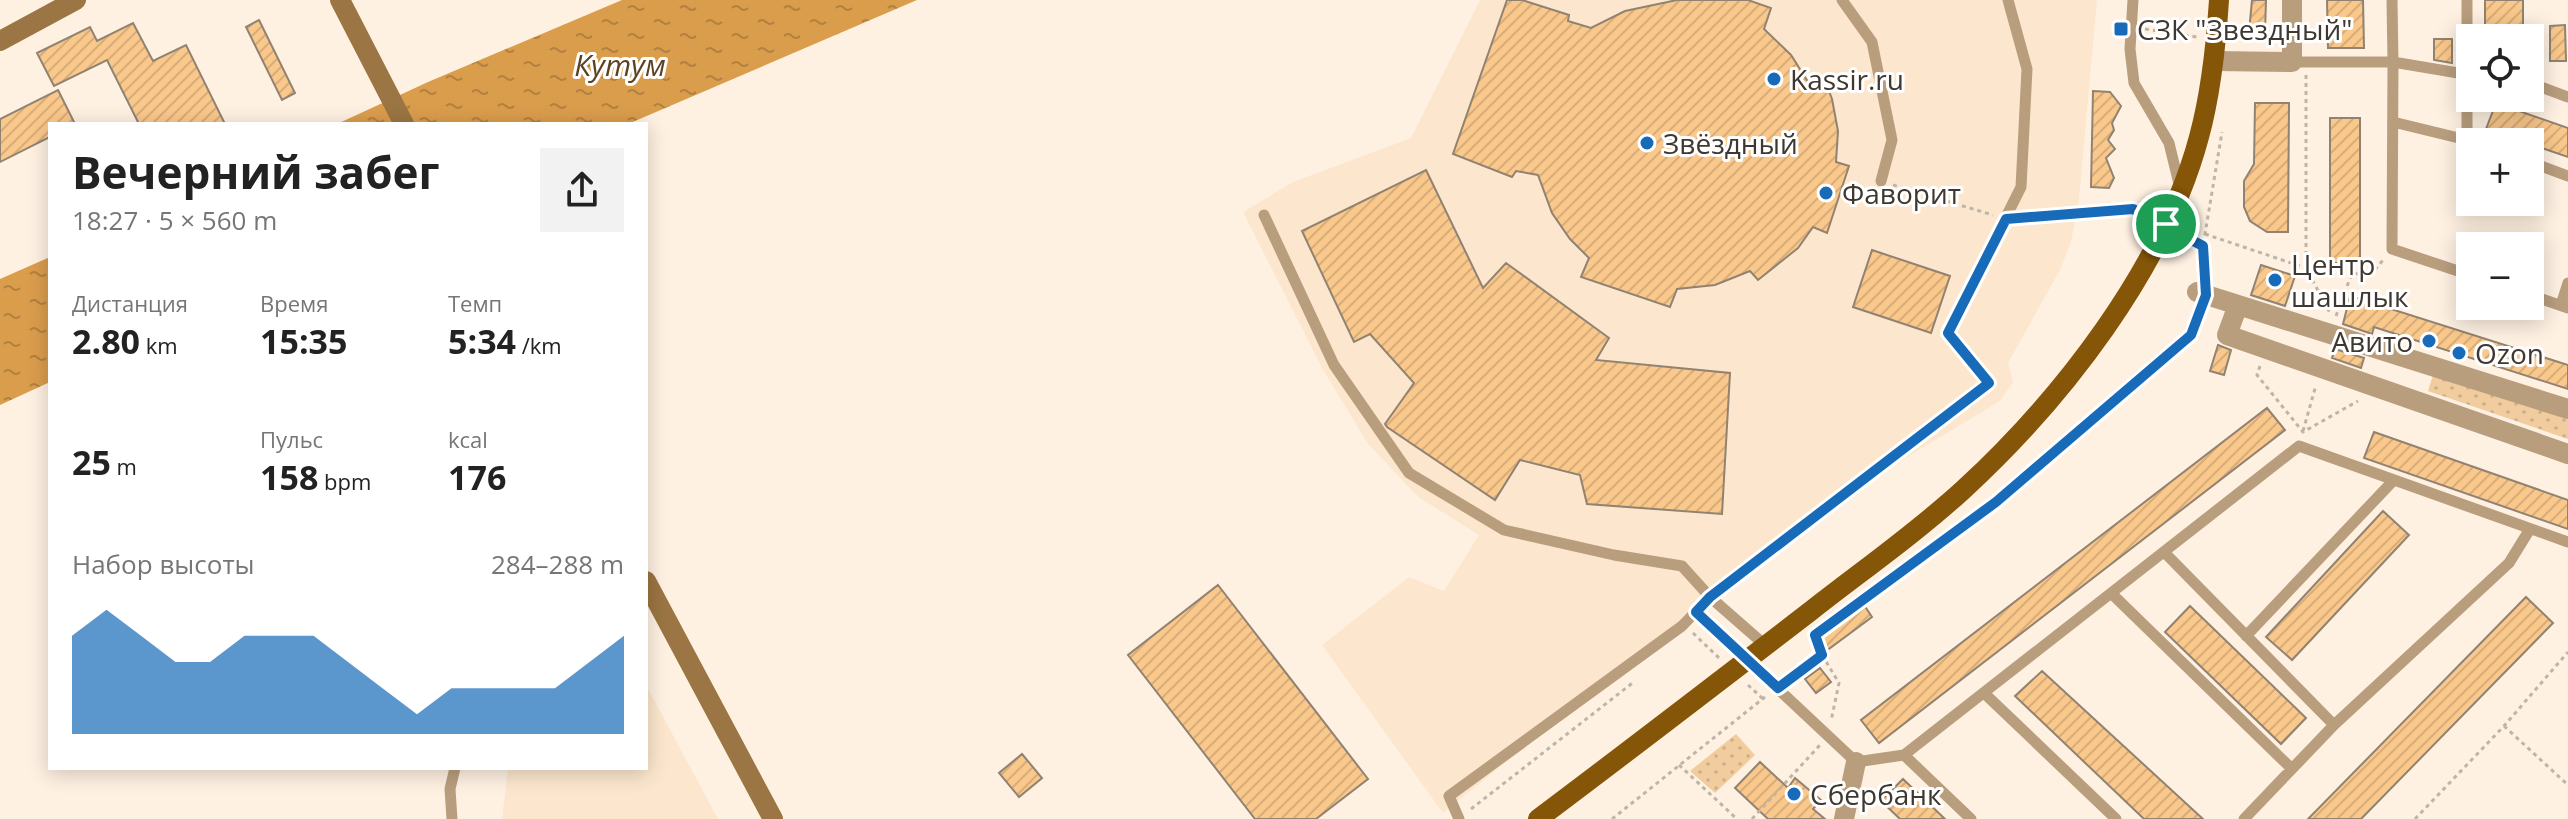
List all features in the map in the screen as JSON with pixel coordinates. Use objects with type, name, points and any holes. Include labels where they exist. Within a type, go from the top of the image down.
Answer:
[{"type":"main road","points":[[0,41],[76,0]]},
{"type":"main road","points":[[340,0],[403,122]]},
{"type":"main road","points":[[1538,819],[1748,660],[1962,491],[2039,412],[2116,312],[2143,271],[2166,224],[2199,139],[2215,50],[2219,0]]},
{"type":"main road","points":[[648,585],[773,819]]},
{"type":"street","points":[[2215,50],[2299,62],[2292,0]]},
{"type":"street","points":[[2201,294],[2568,409]]},
{"type":"street","points":[[2238,305],[2227,335],[2568,454]]},
{"type":"street","points":[[1844,819],[1856,762]]},
{"type":"lane","points":[[1842,0],[1872,42],[1892,140],[1881,181]]},
{"type":"lane","points":[[1459,819],[1449,796],[1682,626],[1710,597],[1989,383],[1948,333],[2021,187],[2027,69],[2008,0]]},
{"type":"lane","points":[[2133,0],[2130,49],[2134,83],[2169,143],[2180,191]]},
{"type":"lane","points":[[2392,0],[2392,249],[2456,270]]},
{"type":"lane","points":[[2467,0],[2468,24]]},
{"type":"lane","points":[[2299,62],[2393,62],[2456,73]]},
{"type":"lane","points":[[2544,88],[2568,97]]},
{"type":"lane","points":[[2393,122],[2456,137]]},
{"type":"lane","points":[[2544,167],[2568,176]]},
{"type":"lane","points":[[1264,215],[1334,365],[1409,473],[1504,530],[1614,555],[1682,566],[1710,597],[1766,646]]},
{"type":"lane","points":[[2544,300],[2564,306],[2568,283]]},
{"type":"lane","points":[[1696,612],[1856,762],[1904,755],[2299,446],[2392,482],[2568,542]]},
{"type":"lane","points":[[2246,636],[2392,482]]},
{"type":"lane","points":[[2244,819],[2334,725],[2509,563],[2530,529]]},
{"type":"lane","points":[[2164,552],[2334,725]]},
{"type":"lane","points":[[2111,593],[2292,769]]},
{"type":"lane","points":[[1984,693],[2116,819]]},
{"type":"lane","points":[[1904,755],[1971,819]]},
{"type":"lane","points":[[452,819],[450,789],[455,770]]},
{"type":"path","points":[[2131,27],[2215,50]]},
{"type":"path","points":[[2299,62],[2306,268],[2334,321]]},
{"type":"path","points":[[1752,819],[1828,735],[1839,683],[1822,655],[1815,635],[1996,502],[2191,335],[2201,294],[2203,246],[2222,129]]},
{"type":"path","points":[[1881,181],[2006,219],[2133,209],[2203,246]]},
{"type":"path","points":[[2205,234],[2306,268]]},
{"type":"path","points":[[2266,348],[2257,375],[2303,432],[2380,389]]},
{"type":"path","points":[[2415,819],[2504,726],[2568,652]]},
{"type":"path","points":[[1612,819],[1822,655]]},
{"type":"path","points":[[1459,819],[1645,673]]},
{"type":"path","points":[[2504,726],[2568,785]]},
{"type":"path","points":[[1679,765],[1737,819]]},
{"type":"shaded area","points":[[1480,0],[2097,0],[2079,199],[2071,242],[2060,270],[2008,363],[2013,382],[2000,401],[1869,480],[1701,604],[1443,813],[1322,645],[1409,577],[1444,591],[1479,535],[1418,497],[1368,444],[1322,368],[1243,212],[1293,182],[1411,138]]},
{"type":"shaded area","points":[[2434,372],[2568,418],[2568,439],[2428,391]]},
{"type":"shaded area","points":[[648,689],[718,819],[502,819],[508,770],[648,770]]},
{"type":"shaded area","points":[[1736,734],[1755,755],[1715,793],[1690,771]]},
{"type":"water","name":"Кутум","points":[[622,0],[917,0],[633,122],[341,122]]},
{"type":"water","points":[[48,258],[48,383],[0,405],[0,279]]},
{"type":"building","name":"Звёздный","points":[[1507,0],[1522,0],[1569,15],[1568,21],[1591,28],[1625,11],[1677,0],[1748,0],[1771,8],[1764,29],[1791,55],[1810,85],[1824,78],[1838,131],[1836,162],[1849,166],[1827,233],[1813,227],[1798,248],[1758,280],[1750,271],[1715,285],[1677,289],[1670,307],[1581,277],[1589,258],[1570,239],[1552,213],[1538,175],[1516,171],[1512,177],[1453,154]]},
{"type":"building","points":[[2252,0],[2266,0],[2265,33],[2249,32]]},
{"type":"building","points":[[2327,0],[2363,0],[2364,48],[2328,48]]},
{"type":"building","points":[[2485,0],[2523,0],[2523,24],[2485,24]]},
{"type":"building","points":[[259,20],[295,93],[282,100],[246,27]]},
{"type":"building","points":[[133,23],[153,61],[186,45],[224,122],[138,122],[107,60],[54,86],[37,53],[90,27],[97,41]]},
{"type":"building","points":[[2565,25],[2566,61],[2550,61],[2550,26]]},
{"type":"building","points":[[2434,39],[2452,39],[2452,63],[2434,60]]},
{"type":"building","points":[[58,90],[74,122],[48,122],[48,138],[0,162],[0,119]]},
{"type":"building","points":[[2093,91],[2110,92],[2121,106],[2108,140],[2115,149],[2106,158],[2114,178],[2109,188],[2091,187]]},
{"type":"building","points":[[2255,103],[2289,103],[2288,232],[2267,232],[2250,221],[2244,207],[2244,181],[2254,164]]},
{"type":"building","points":[[2493,112],[2522,112],[2568,128],[2568,157],[2544,149],[2544,128],[2486,128]]},
{"type":"building","points":[[2330,118],[2360,118],[2360,263],[2330,263]]},
{"type":"building","points":[[1426,170],[1483,288],[1506,263],[1609,338],[1596,360],[1730,373],[1722,514],[1587,504],[1580,475],[1520,460],[1495,500],[1387,427],[1385,424],[1414,383],[1370,334],[1354,342],[1302,231]]},
{"type":"building","points":[[1872,250],[1950,276],[1931,333],[1853,307]]},
{"type":"building","points":[[2261,265],[2295,276],[2285,306],[2251,295]]},
{"type":"building","points":[[2350,296],[2568,365],[2568,389],[2374,327],[2372,334],[2343,324]]},
{"type":"building","points":[[2218,345],[2231,350],[2224,375],[2210,371]]},
{"type":"building","points":[[2335,349],[2364,358],[2361,368],[2332,358]]},
{"type":"building","points":[[2267,408],[2285,430],[1879,743],[1861,720]]},
{"type":"building","points":[[2374,432],[2568,500],[2568,529],[2364,458]]},
{"type":"building","points":[[2383,511],[2409,535],[2292,660],[2266,637]]},
{"type":"building","points":[[1218,585],[1368,779],[1316,819],[1255,819],[1128,655]]},
{"type":"building","points":[[2526,597],[2553,623],[2361,819],[2308,819]]},
{"type":"building","points":[[1864,605],[1872,617],[1826,651],[1818,641]]},
{"type":"building","points":[[2190,606],[2306,718],[2281,744],[2165,632]]},
{"type":"building","points":[[1820,668],[1831,682],[1816,693],[1805,679]]},
{"type":"building","points":[[2042,671],[2203,819],[2144,819],[2015,696]]},
{"type":"building","points":[[1022,754],[1042,778],[1019,797],[999,773]]},
{"type":"building","points":[[1760,762],[1788,788],[1795,778],[1821,800],[1813,809],[1825,819],[1768,819],[1735,788]]},
{"type":"building","points":[[1903,779],[1945,819],[1900,819],[1881,801]]},
{"type":"place","name":"СЗК \"Звездный\"","points":[[2121,29]]},
{"type":"place","name":"Kassir.ru","points":[[1774,79]]},
{"type":"place","name":"Звёздный","points":[[1647,143]]},
{"type":"place","name":"Фаворит","points":[[1826,193]]},
{"type":"place","name":"Центр шашлык","points":[[2275,280]]},
{"type":"place","name":"Авито","points":[[2429,341]]},
{"type":"place","name":"Ozon","points":[[2459,353]]},
{"type":"place","name":"Сбербанк","points":[[1794,794]]},
{"type":"route","points":[[2133,209],[2166,224],[2203,246],[2206,295],[2191,335],[1996,502],[1815,635],[1822,655],[1778,688],[1696,612],[1710,597],[1989,383],[1948,333],[2006,219],[2133,209]]}]
